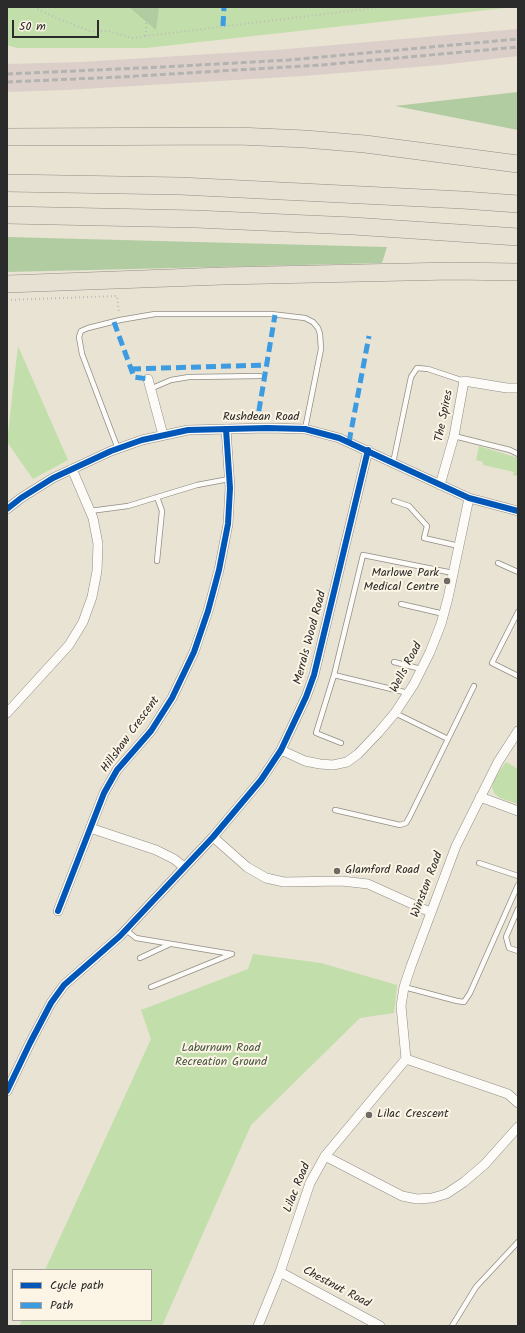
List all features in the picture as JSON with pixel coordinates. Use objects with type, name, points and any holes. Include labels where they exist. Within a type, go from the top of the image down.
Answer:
[{"type":"highway","points":[[7,138],[238,136],[305,139],[372,145],[518,164]]},
{"type":"highway","points":[[7,183],[180,186],[518,204]]},
{"type":"highway","points":[[7,215],[212,220],[354,226],[518,236]]},
{"type":"highway","points":[[7,284],[238,276],[452,271],[518,272]]},
{"type":"street","points":[[148,379],[163,435]]},
{"type":"street","name":"The Spires","points":[[440,485],[454,436],[464,381],[507,388],[518,388]]},
{"type":"street","name":"Rushdean Road","points":[[7,509],[52,478],[142,440],[188,430],[226,428],[305,429],[339,438],[368,450],[469,498],[518,511]]},
{"type":"street","name":"Hillshaw Crescent","points":[[58,911],[104,793],[117,770],[151,730],[172,698],[194,652],[208,611],[219,570],[228,524],[229,479],[226,428]]},
{"type":"street","name":"Merrals Wood Road","points":[[7,1091],[51,1002],[64,985],[123,933],[212,837],[261,780],[281,750],[306,697],[314,674],[368,450]]},
{"type":"street","points":[[7,714],[68,645],[83,622],[92,597],[98,571],[98,544],[93,518],[72,469]]},
{"type":"street","name":"Wells Road","points":[[281,750],[305,761],[320,764],[333,765],[347,762],[358,754],[395,713],[408,693],[430,652],[444,614],[469,498]]},
{"type":"street","name":"Winston Road","points":[[406,1059],[401,1006],[404,987],[430,912],[456,846],[498,762],[518,731]]},
{"type":"street","points":[[480,798],[518,811]]},
{"type":"street","points":[[90,828],[156,850],[174,859],[184,867]]},
{"type":"street","points":[[212,837],[248,867],[266,878],[284,882],[342,881],[368,884],[430,912]]},
{"type":"street","points":[[406,1059],[508,1094],[518,1103]]},
{"type":"street","name":"Lilac Road","points":[[258,1326],[280,1272],[310,1183],[325,1156],[406,1059]]},
{"type":"street","points":[[325,1156],[402,1196],[417,1199],[432,1198],[446,1194],[464,1182],[485,1164],[518,1126]]},
{"type":"street","name":"Chestnut Road","points":[[280,1272],[380,1326]]},
{"type":"lane","points":[[118,449],[82,354],[79,337],[81,331],[88,328],[120,320],[155,314],[271,314],[305,318],[313,322],[318,328],[320,334],[321,349],[305,429]]},
{"type":"lane","points":[[393,463],[412,377],[417,368],[428,369],[464,381]]},
{"type":"lane","points":[[150,389],[171,380],[189,377],[260,376]]},
{"type":"lane","points":[[454,436],[510,450],[518,454]]},
{"type":"lane","points":[[90,510],[128,506],[197,485],[229,479]]},
{"type":"lane","points":[[157,561],[162,511],[158,497]]},
{"type":"lane","points":[[394,501],[409,506],[427,526],[424,538],[459,546]]},
{"type":"lane","points":[[341,743],[316,733],[334,675],[363,555],[453,573]]},
{"type":"lane","points":[[498,563],[518,572]]},
{"type":"lane","points":[[401,604],[444,614]]},
{"type":"lane","points":[[518,612],[492,663],[518,676]]},
{"type":"lane","points":[[394,662],[421,669]]},
{"type":"lane","points":[[334,675],[408,693]]},
{"type":"lane","points":[[335,810],[400,825],[406,823],[474,686]]},
{"type":"lane","points":[[395,713],[448,739]]},
{"type":"lane","points":[[479,863],[518,876]]},
{"type":"lane","points":[[404,987],[464,1002],[475,984],[518,885]]},
{"type":"lane","points":[[518,909],[506,937],[509,948],[518,951]]},
{"type":"lane","points":[[123,933],[136,938],[232,954],[151,987]]},
{"type":"lane","points":[[140,958],[170,944]]},
{"type":"lane","points":[[452,1326],[476,1287],[518,1242]]},
{"type":"path","points":[[34,7],[56,18],[90,31],[108,31],[133,38],[382,7]]},
{"type":"path","points":[[146,7],[146,36]]},
{"type":"path","points":[[7,300],[117,296],[120,320]]},
{"type":"shaded area","points":[[518,29],[518,56],[441,65],[303,76],[7,92],[7,64],[81,62],[276,50]]},
{"type":"green space","points":[[7,7],[514,7],[146,48],[17,48],[7,45]]},
{"type":"green space","points":[[129,7],[159,7],[156,30]]},
{"type":"green space","points":[[518,92],[518,130],[395,106]]},
{"type":"green space","points":[[7,237],[387,247],[382,263],[7,272]]},
{"type":"green space","points":[[18,346],[68,460],[33,479],[7,442]]},
{"type":"green space","points":[[479,446],[518,458],[518,473],[516,476],[513,475],[514,472],[483,465],[483,462],[476,460]]},
{"type":"green space","points":[[506,762],[518,769],[518,804],[500,798],[494,793],[492,787],[494,779]]},
{"type":"green space","name":"Laburnum Road Recreation Ground","points":[[253,954],[321,963],[397,985],[394,1013],[360,1018],[251,1125],[162,1326],[19,1326],[22,1321],[152,1321],[152,1269],[45,1269],[151,1039],[141,1010],[248,969]]},
{"type":"railway","points":[[7,74],[289,60],[518,39]]},
{"type":"railway","points":[[7,82],[321,65],[518,47]]},
{"type":"marked path","points":[[223,26],[224,7]]},
{"type":"marked path","points":[[268,417],[258,416],[275,315]]},
{"type":"marked path","points":[[114,322],[134,377],[148,379]]},
{"type":"marked path","points":[[349,442],[369,336]]},
{"type":"marked path","points":[[131,369],[266,365]]},
{"type":"cycle path","points":[[7,509],[21,498],[53,478],[111,451],[142,440],[188,430],[267,428],[305,429],[339,438],[469,498],[518,511]]},
{"type":"cycle path","points":[[58,911],[104,793],[117,770],[151,731],[172,698],[194,652],[208,611],[219,570],[228,524],[230,488],[226,429]]},
{"type":"cycle path","points":[[7,1091],[51,1003],[64,985],[120,936],[213,837],[261,780],[281,750],[306,697],[314,675],[368,450]]},
{"type":"place","name":"Marlowe Park Medical Centre","points":[[447,581]]},
{"type":"place","name":"Glamford Road","points":[[337,871]]},
{"type":"place","name":"Lilac Crescent","points":[[369,1115]]}]
